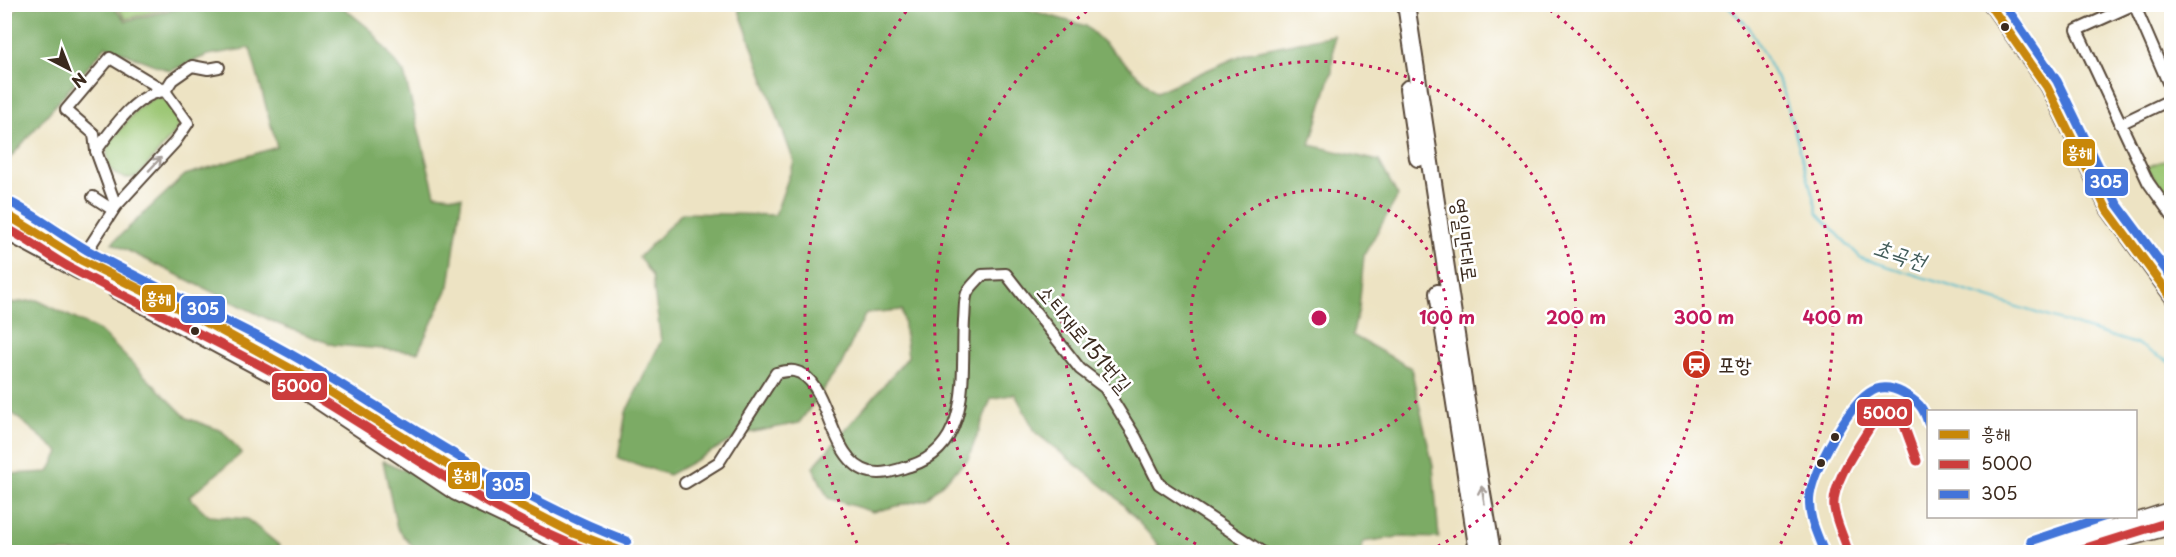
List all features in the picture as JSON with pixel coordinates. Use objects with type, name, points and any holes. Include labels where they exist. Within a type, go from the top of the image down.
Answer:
[{"type":"main road","name":"영일만대로","points":[[1395,4],[1453,401],[1478,552]]},
{"type":"main road","name":"영일만대로","points":[[1406,4],[1465,394],[1494,552]]},
{"type":"main road","points":[[4,213],[32,227],[81,260],[200,319],[313,381],[478,484],[573,532],[622,552]]},
{"type":"main road","points":[[4,230],[306,392],[456,492],[582,552]]},
{"type":"street","points":[[1989,4],[2047,87],[2107,210],[2172,299]]},
{"type":"street","points":[[1995,4],[2055,86],[2110,197],[2124,220],[2172,282]]},
{"type":"street","points":[[2172,92],[2135,5],[2077,30],[2148,182],[2172,216]]},
{"type":"street","points":[[81,260],[114,208],[176,142],[188,123],[165,91],[110,58],[66,110],[94,134],[96,151],[114,208]]},
{"type":"street","points":[[165,91],[171,80],[192,66],[208,69],[219,67]]},
{"type":"street","points":[[96,151],[131,109],[154,92],[165,91]]},
{"type":"street","points":[[2120,124],[2172,99]]},
{"type":"street","points":[[93,197],[114,208]]},
{"type":"street","name":"소티재로151번길","points":[[685,483],[719,462],[776,373],[793,370],[811,380],[830,424],[847,453],[861,469],[883,474],[923,462],[942,445],[955,426],[963,397],[966,293],[982,276],[1006,274],[1080,369],[1105,388],[1136,438],[1159,484],[1262,552]]},
{"type":"street","points":[[2035,552],[2172,508]]},
{"type":"street","points":[[2084,552],[2172,528]]},
{"type":"green space","points":[[20,5],[111,5],[126,21],[192,5],[340,5],[371,30],[404,73],[435,194],[462,197],[449,286],[418,352],[334,345],[278,324],[112,243],[185,175],[277,147],[250,48],[208,55],[170,71],[106,46],[5,164],[5,23]]},
{"type":"green space","points":[[115,5],[181,5],[126,19]]},
{"type":"green space","points":[[737,5],[1012,5],[1086,26],[1156,92],[1249,52],[1334,35],[1332,71],[1310,145],[1379,161],[1398,196],[1364,255],[1359,309],[1352,335],[1411,368],[1433,466],[1439,538],[1398,537],[1363,542],[1361,552],[1154,552],[1159,545],[1114,495],[1036,433],[1015,394],[991,399],[968,459],[926,499],[873,512],[828,498],[813,467],[908,357],[902,310],[866,313],[841,365],[799,423],[743,434],[669,475],[618,458],[626,412],[661,341],[652,276],[639,257],[682,213],[775,215],[794,162]]},
{"type":"green space","points":[[155,97],[171,101],[180,120],[176,131],[138,176],[121,177],[108,166],[107,146],[137,109]]},
{"type":"green space","points":[[2171,157],[2171,206],[2147,167]]},
{"type":"green space","points":[[37,300],[100,331],[187,418],[222,431],[242,453],[189,497],[209,516],[247,519],[280,546],[278,552],[5,552],[4,486],[8,474],[49,472],[59,452],[5,407],[5,304]]},
{"type":"green space","points":[[383,461],[568,540],[581,552],[417,552],[397,528]]},
{"type":"waterway","name":"초곡천","points":[[1725,4],[1749,27],[1783,90],[1818,214],[1861,258],[2139,345],[2172,364]]},
{"type":"transit line","name":"흥해","points":[[1989,4],[2047,87],[2107,210],[2172,298]]},
{"type":"transit line","name":"305","points":[[2004,4],[2057,81],[2117,204],[2172,278]]},
{"type":"transit line","name":"305","points":[[10,202],[116,266],[293,355],[508,485],[586,524],[627,541]]},
{"type":"transit line","name":"흥해","points":[[4,213],[81,260],[200,319],[313,381],[478,484],[573,533],[623,552]]},
{"type":"transit line","name":"5000","points":[[4,227],[68,267],[307,391],[446,478],[517,519],[591,552]]},
{"type":"transit line","name":"305","points":[[1824,552],[1811,517],[1810,495],[1825,455],[1851,412],[1873,390],[1890,388],[1916,402],[1922,408],[1927,420]]},
{"type":"transit line","name":"5000","points":[[1847,548],[1835,513],[1834,497],[1842,474],[1875,419],[1886,412],[1902,420],[1917,461]]},
{"type":"transit line","name":"305","points":[[2031,541],[2100,518]]},
{"type":"transit line","name":"5000","points":[[2073,552],[2172,521]]},
{"type":"place","name":"포항","points":[[1697,365]]}]
